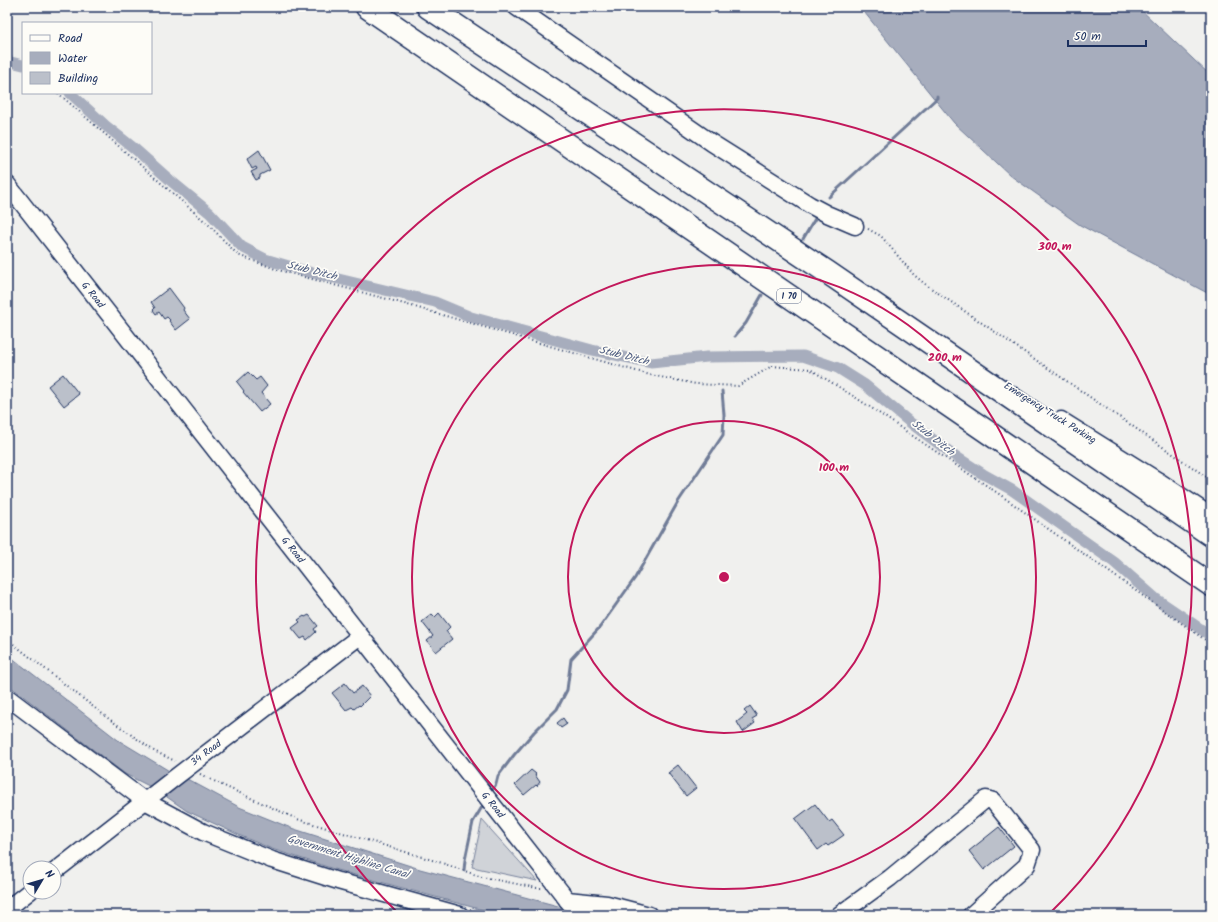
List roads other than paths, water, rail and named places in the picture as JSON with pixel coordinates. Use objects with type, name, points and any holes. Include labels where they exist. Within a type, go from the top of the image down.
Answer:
[{"type":"highway","name":"I 70","points":[[367,7],[1211,585]]},
{"type":"highway","points":[[428,7],[827,272],[1211,535]]},
{"type":"street","points":[[516,7],[712,143],[827,214],[855,226]]},
{"type":"street","name":"G Road","points":[[7,184],[578,914]]},
{"type":"street","name":"Emergency Truck Parking","points":[[887,313],[1157,480],[1211,516]]},
{"type":"street","name":"34 Road","points":[[62,866],[360,636]]},
{"type":"street","points":[[7,697],[145,801],[203,832],[272,860],[338,881],[460,915]]},
{"type":"street","points":[[840,915],[890,878],[986,799],[993,801],[1032,850],[1027,865],[971,915]]},
{"type":"street","points":[[7,909],[22,897]]},
{"type":"street","points":[[567,900],[607,904],[649,915]]},
{"type":"water","points":[[860,7],[1138,7],[1211,76],[1211,295],[1080,225],[1011,176],[954,123]]},
{"type":"water","name":"Government Highline Canal","points":[[7,654],[118,740],[171,772],[181,780],[187,779],[239,807],[291,828],[420,869],[558,906],[563,910],[581,915],[501,915],[337,870],[272,849],[241,836],[187,811],[167,797],[166,792],[154,785],[149,786],[125,774],[7,684]]},
{"type":"waterway","name":"Stub Ditch","points":[[7,61],[22,65]]},
{"type":"waterway","name":"Stub Ditch","points":[[71,94],[106,126],[210,213],[242,247],[265,259],[309,272],[435,302],[471,317],[592,350],[651,363],[707,357],[803,356],[838,368],[865,385],[912,424],[958,458],[1012,490],[1114,562],[1155,598],[1211,636]]},
{"type":"waterway","points":[[829,197],[937,98],[937,96]]},
{"type":"waterway","points":[[803,239],[816,217]]},
{"type":"waterway","points":[[735,336],[746,323],[762,295]]},
{"type":"waterway","points":[[490,794],[496,784],[498,776],[514,755],[557,709],[567,690],[571,659],[600,627],[635,578],[678,502],[723,435],[724,415],[722,391]]},
{"type":"waterway","points":[[464,870],[473,822],[485,802]]}]
